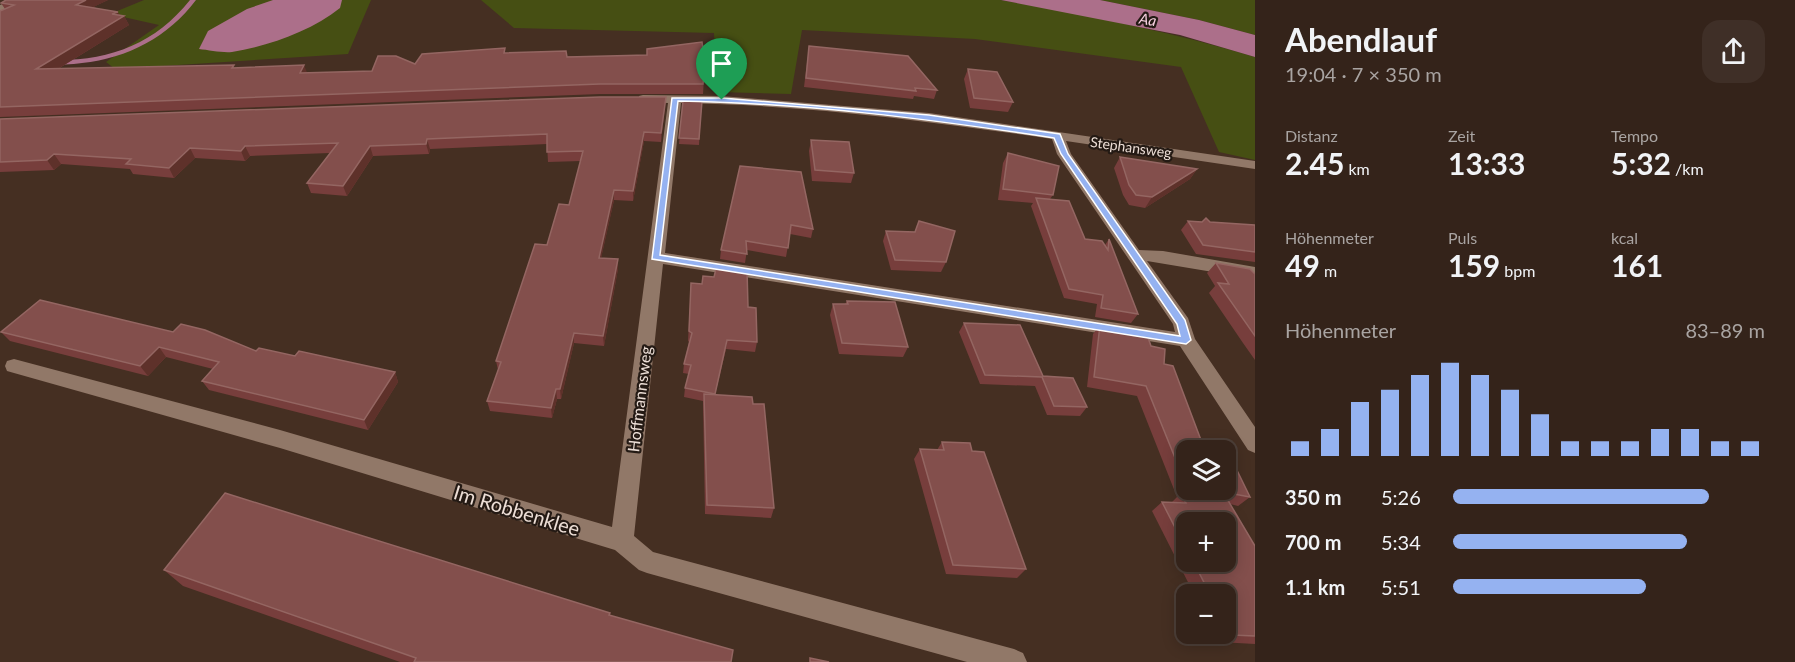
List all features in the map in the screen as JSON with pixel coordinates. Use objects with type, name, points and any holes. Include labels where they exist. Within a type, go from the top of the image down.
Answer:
[{"type":"street","points":[[0,9],[20,0]]},
{"type":"street","name":"Stephansweg","points":[[632,100],[675,99],[830,107],[929,117],[1255,165]]},
{"type":"street","name":"Hoffmannsweg","points":[[622,541],[675,99]]},
{"type":"street","points":[[1057,136],[1064,154],[1182,323],[1186,340],[1255,444]]},
{"type":"street","points":[[1134,255],[1163,256],[1255,273]]},
{"type":"street","points":[[656,257],[1186,340]]},
{"type":"street","name":"Im Robbenklee","points":[[14,366],[280,439],[622,541],[646,562],[1014,662]]},
{"type":"green space","points":[[144,0],[371,0],[348,54],[115,69],[106,62],[159,25],[110,14]]},
{"type":"green space","points":[[481,0],[1000,0],[1097,18],[1255,57],[1255,160],[1219,152],[1181,67],[975,39],[802,30],[791,94],[717,92],[714,33],[514,28]]},
{"type":"green space","points":[[1100,0],[1255,0],[1255,35],[1199,20]]},
{"type":"water","points":[[273,0],[342,0],[340,8],[329,16],[275,42],[232,52],[199,49],[208,31],[247,9]]},
{"type":"water","name":"Aa","points":[[1001,0],[1100,0],[1199,20],[1255,35],[1255,57],[1180,35]]},
{"type":"building","points":[[6,0],[86,0],[76,5],[118,12],[112,14],[124,16],[36,69],[234,65],[232,68],[304,65],[300,73],[372,71],[378,56],[396,56],[415,64],[422,54],[505,48],[504,53],[566,51],[567,57],[647,55],[647,49],[702,42],[705,63],[703,84],[600,84],[0,107],[0,11],[14,5],[1,3]]},
{"type":"building","points":[[809,46],[908,56],[937,90],[915,88],[916,91],[806,78]]},
{"type":"building","points":[[968,69],[997,72],[1013,102],[974,98]]},
{"type":"building","points":[[600,97],[666,97],[661,133],[644,132],[633,191],[614,190],[599,258],[618,259],[603,336],[574,333],[560,389],[556,389],[551,408],[487,401],[501,362],[496,361],[535,244],[547,245],[559,204],[569,205],[583,151],[547,152],[547,134],[427,139],[426,144],[370,146],[343,186],[307,183],[338,143],[245,146],[241,151],[190,148],[169,168],[126,164],[131,159],[54,154],[47,160],[0,162],[0,119]]},
{"type":"building","points":[[683,101],[702,101],[699,139],[679,138]]},
{"type":"building","points":[[811,140],[849,142],[854,173],[815,170]]},
{"type":"building","points":[[1008,153],[1059,166],[1053,195],[1003,189]]},
{"type":"building","points":[[1120,157],[1197,169],[1152,197],[1136,195],[1129,185]]},
{"type":"building","points":[[740,166],[801,172],[813,229],[791,225],[788,248],[746,241],[747,254],[721,250]]},
{"type":"building","points":[[1036,198],[1069,201],[1085,239],[1102,241],[1108,250],[1109,239],[1138,314],[1101,308],[1103,295],[1069,289]]},
{"type":"building","points":[[1206,218],[1210,222],[1255,225],[1255,252],[1203,245],[1188,221],[1202,222]]},
{"type":"building","points":[[919,221],[955,231],[946,262],[895,260],[886,231],[915,232]]},
{"type":"building","points":[[1216,263],[1250,269],[1255,274],[1255,336],[1218,283],[1229,284]]},
{"type":"building","points":[[717,265],[747,270],[748,307],[756,308],[757,342],[727,340],[715,394],[685,388],[691,365],[684,364],[692,333],[689,331],[691,283],[702,284],[703,276],[714,277]]},
{"type":"building","points":[[40,300],[173,332],[181,324],[205,330],[256,351],[259,348],[295,356],[299,351],[395,372],[364,420],[202,381],[219,362],[159,347],[140,366],[1,332]]},
{"type":"building","points":[[847,301],[895,302],[908,347],[842,343],[833,304],[848,304]]},
{"type":"building","points":[[964,323],[1020,325],[1043,376],[1073,378],[1087,407],[1054,406],[1042,377],[985,375]]},
{"type":"building","points":[[1100,325],[1146,332],[1151,346],[1165,349],[1164,364],[1173,366],[1201,440],[1176,440],[1176,460],[1146,386],[1094,377]]},
{"type":"building","points":[[704,394],[752,397],[753,404],[764,404],[774,508],[707,505]]},
{"type":"building","points":[[942,442],[970,443],[972,451],[984,452],[1026,569],[953,565],[920,449],[944,450]]},
{"type":"building","points":[[1236,468],[1250,497],[1236,494]]},
{"type":"building","points":[[225,493],[610,613],[609,615],[733,650],[731,662],[414,662],[416,658],[164,570]]},
{"type":"building","points":[[1184,500],[1228,500],[1235,512],[1176,512],[1176,529],[1162,502],[1186,503]]},
{"type":"building","points":[[1236,514],[1255,546],[1255,636],[1236,635],[1236,584],[1205,584],[1199,572],[1236,572]]},
{"type":"building","points":[[810,658],[829,662],[810,662]]},
{"type":"waterway","points":[[54,62],[93,60],[132,49],[150,40],[166,28],[193,0]]},
{"type":"route","points":[[675,99],[722,100],[830,107],[929,117],[1057,136],[1064,154],[1182,323],[1186,340],[656,257],[675,99]]}]
